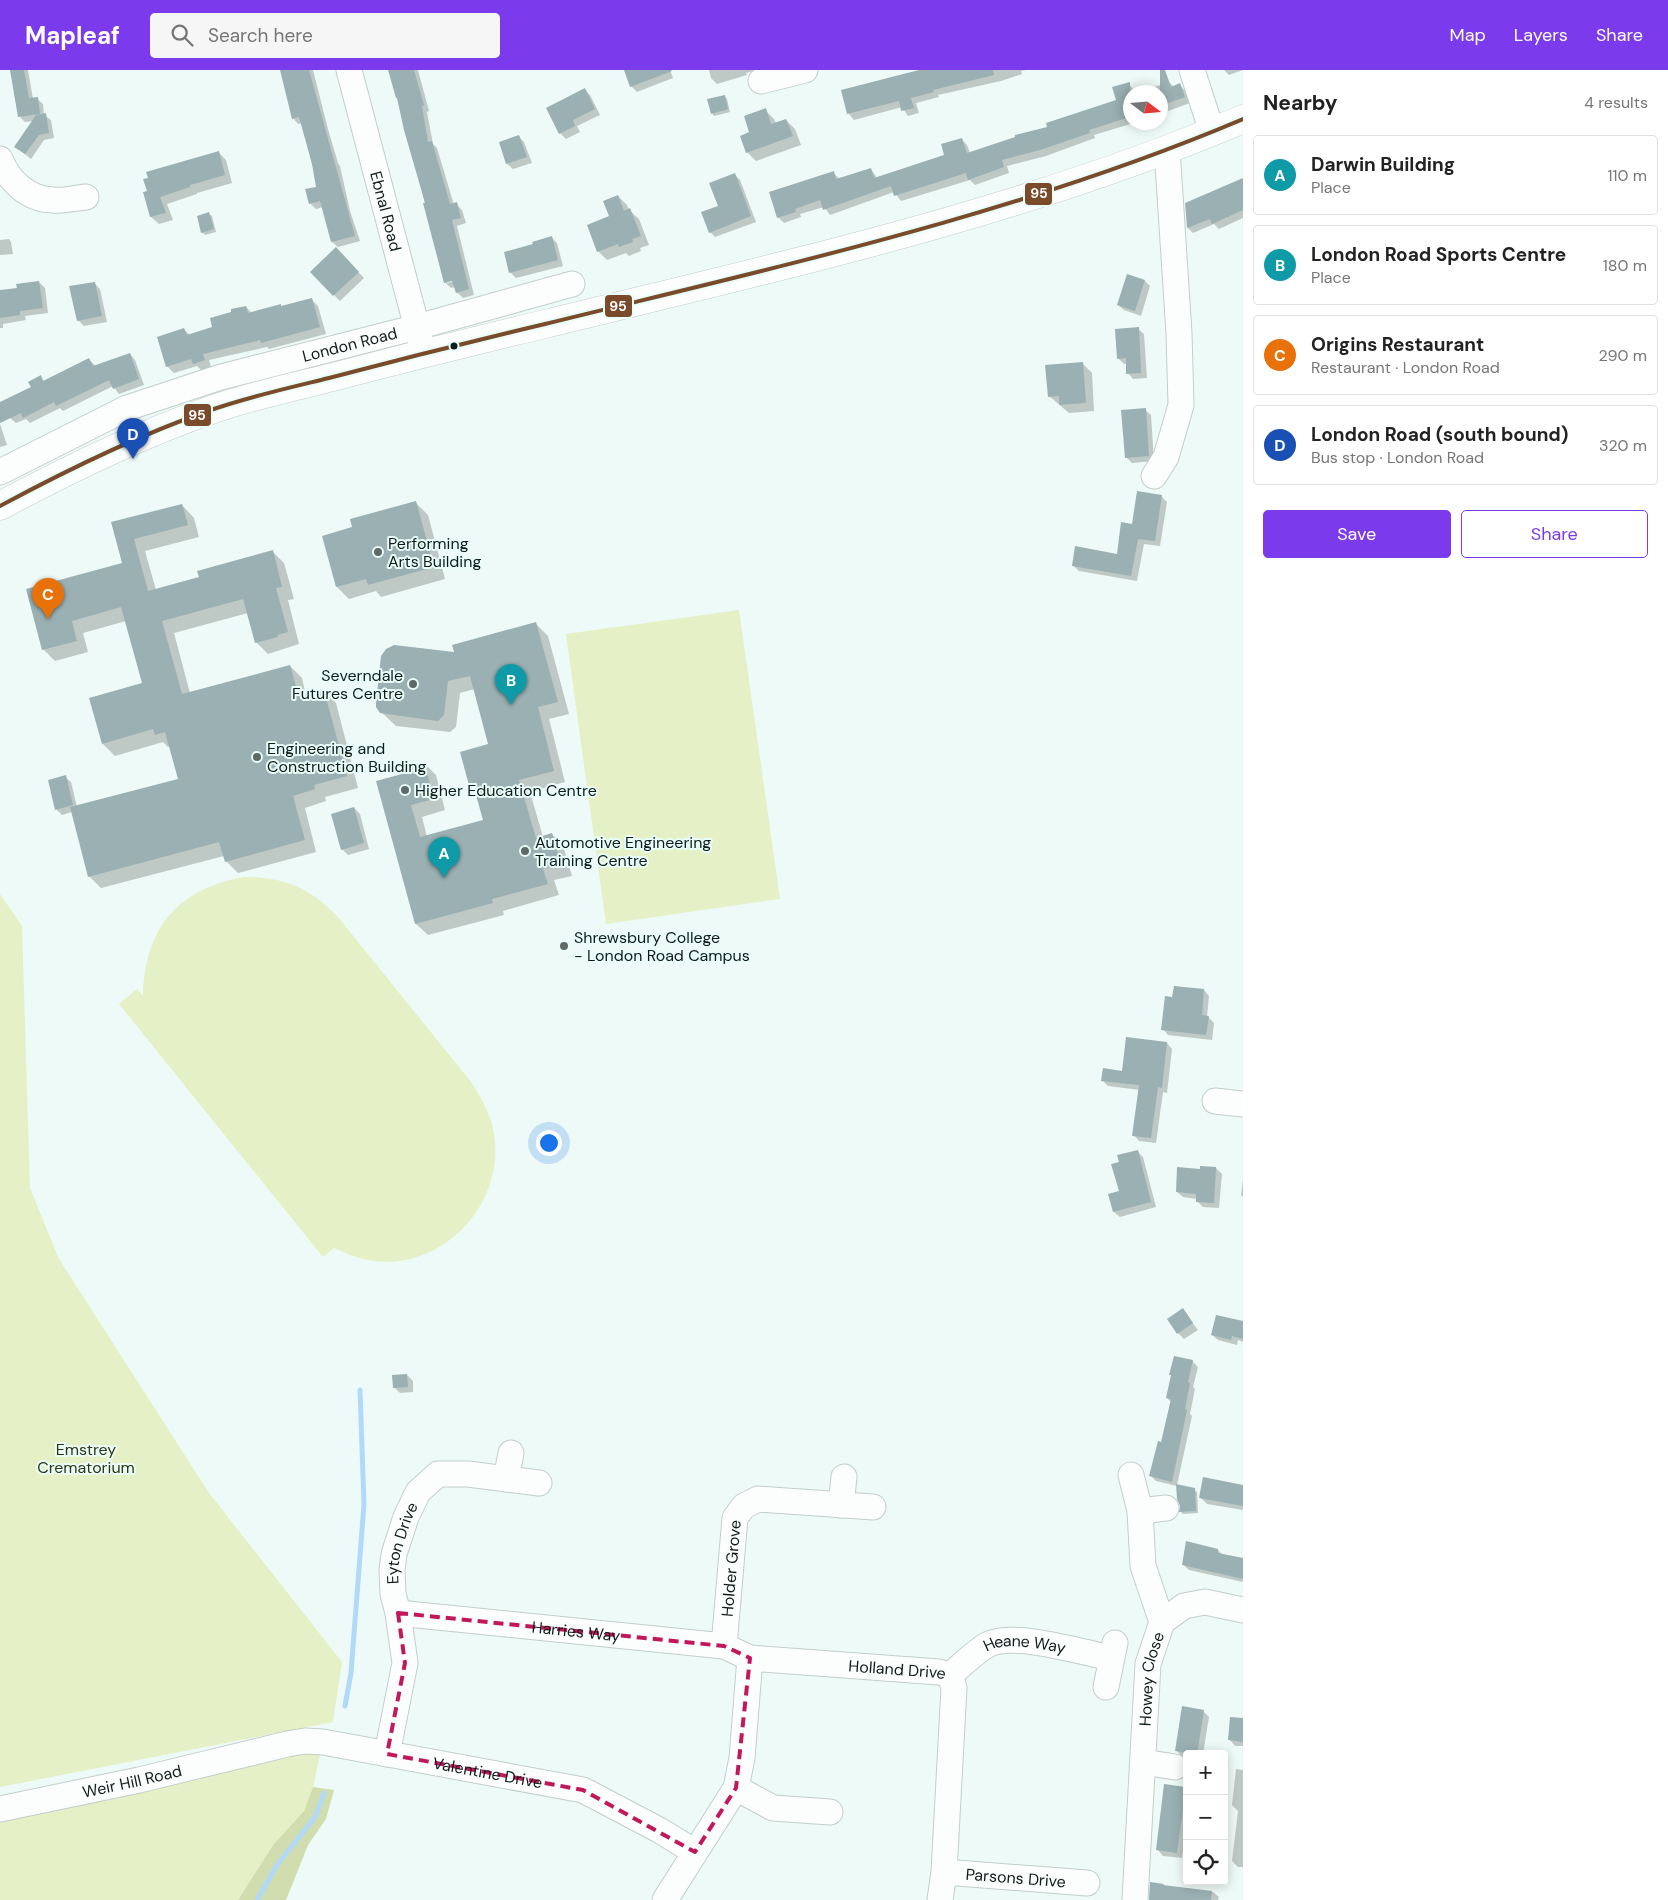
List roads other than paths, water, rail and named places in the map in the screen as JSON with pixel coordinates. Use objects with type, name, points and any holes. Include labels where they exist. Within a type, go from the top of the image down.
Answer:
[{"type":"main road","name":"London Road","points":[[0,506],[48,480],[138,438],[210,410],[424,353],[930,227],[1071,184],[1243,119]]},
{"type":"street","name":"Ebnal Road","points":[[349,70],[424,353]]},
{"type":"street","points":[[761,81],[805,70]]},
{"type":"street","points":[[1192,70],[1212,132]]},
{"type":"street","points":[[1154,476],[1166,457],[1181,405],[1179,333],[1167,149]]},
{"type":"street","points":[[0,159],[12,181],[26,192],[53,200],[86,197]]},
{"type":"street","name":"London Road","points":[[0,472],[127,408],[221,377],[417,327],[572,284]]},
{"type":"street","points":[[127,408],[138,438]]},
{"type":"street","points":[[1215,1100],[1243,1104]]},
{"type":"street","points":[[506,1479],[511,1453]]},
{"type":"street","name":"Eyton Drive","points":[[388,1754],[404,1663],[392,1578],[394,1554],[406,1517],[418,1492],[438,1474],[468,1474],[539,1483]]},
{"type":"street","points":[[1130,1474],[1140,1511],[1143,1566],[1162,1622]]},
{"type":"street","points":[[841,1505],[844,1477]]},
{"type":"street","name":"Holder Grove","points":[[724,1646],[736,1518],[744,1506],[758,1498],[873,1508]]},
{"type":"street","points":[[1140,1511],[1166,1508]]},
{"type":"street","name":"Howey Close","points":[[1135,1900],[1148,1664],[1162,1622],[1184,1606],[1205,1602],[1243,1610]]},
{"type":"street","name":"Harries Way","points":[[398,1613],[724,1646],[750,1658]]},
{"type":"street","name":"Heane Way","points":[[950,1676],[988,1644],[1005,1640],[1026,1641],[1113,1651],[1106,1687]]},
{"type":"street","points":[[665,1900],[736,1788],[742,1758],[750,1658]]},
{"type":"street","name":"Holland Drive","points":[[750,1658],[939,1672],[950,1676],[954,1688],[944,1872],[940,1900]]},
{"type":"street","name":"Valentine Drive","points":[[264,1750],[305,1741],[323,1742],[583,1790],[660,1830],[695,1852]]},
{"type":"street","name":"Weir Hill Road","points":[[0,1809],[139,1780],[264,1750]]},
{"type":"street","points":[[1144,1762],[1175,1767]]},
{"type":"street","points":[[736,1788],[773,1808],[830,1812]]},
{"type":"street","name":"Parsons Drive","points":[[944,1872],[1087,1883]]},
{"type":"waterway","points":[[345,1706],[351,1673],[364,1504],[360,1390]]},
{"type":"waterway","points":[[257,1900],[277,1865],[315,1817],[324,1793]]},
{"type":"place","name":"London Road (south bound)","points":[[133,459]]},
{"type":"place","name":"Performing Arts Building","points":[[378,552]]},
{"type":"place","name":"Origins Restaurant","points":[[48,619]]},
{"type":"place","name":"Severndale Futures Centre","points":[[413,684]]},
{"type":"place","name":"London Road Sports Centre","points":[[511,705]]},
{"type":"place","name":"Engineering and Construction Building","points":[[257,757]]},
{"type":"place","name":"Higher Education Centre","points":[[405,790]]},
{"type":"place","name":"Automotive Engineering Training Centre","points":[[525,851]]},
{"type":"place","name":"Darwin Building","points":[[444,878]]},
{"type":"place","name":"Shrewsbury College - London Road Campus","points":[[564,946]]},
{"type":"park label","name":"Emstrey Crematorium","points":[[86,1458]]}]
